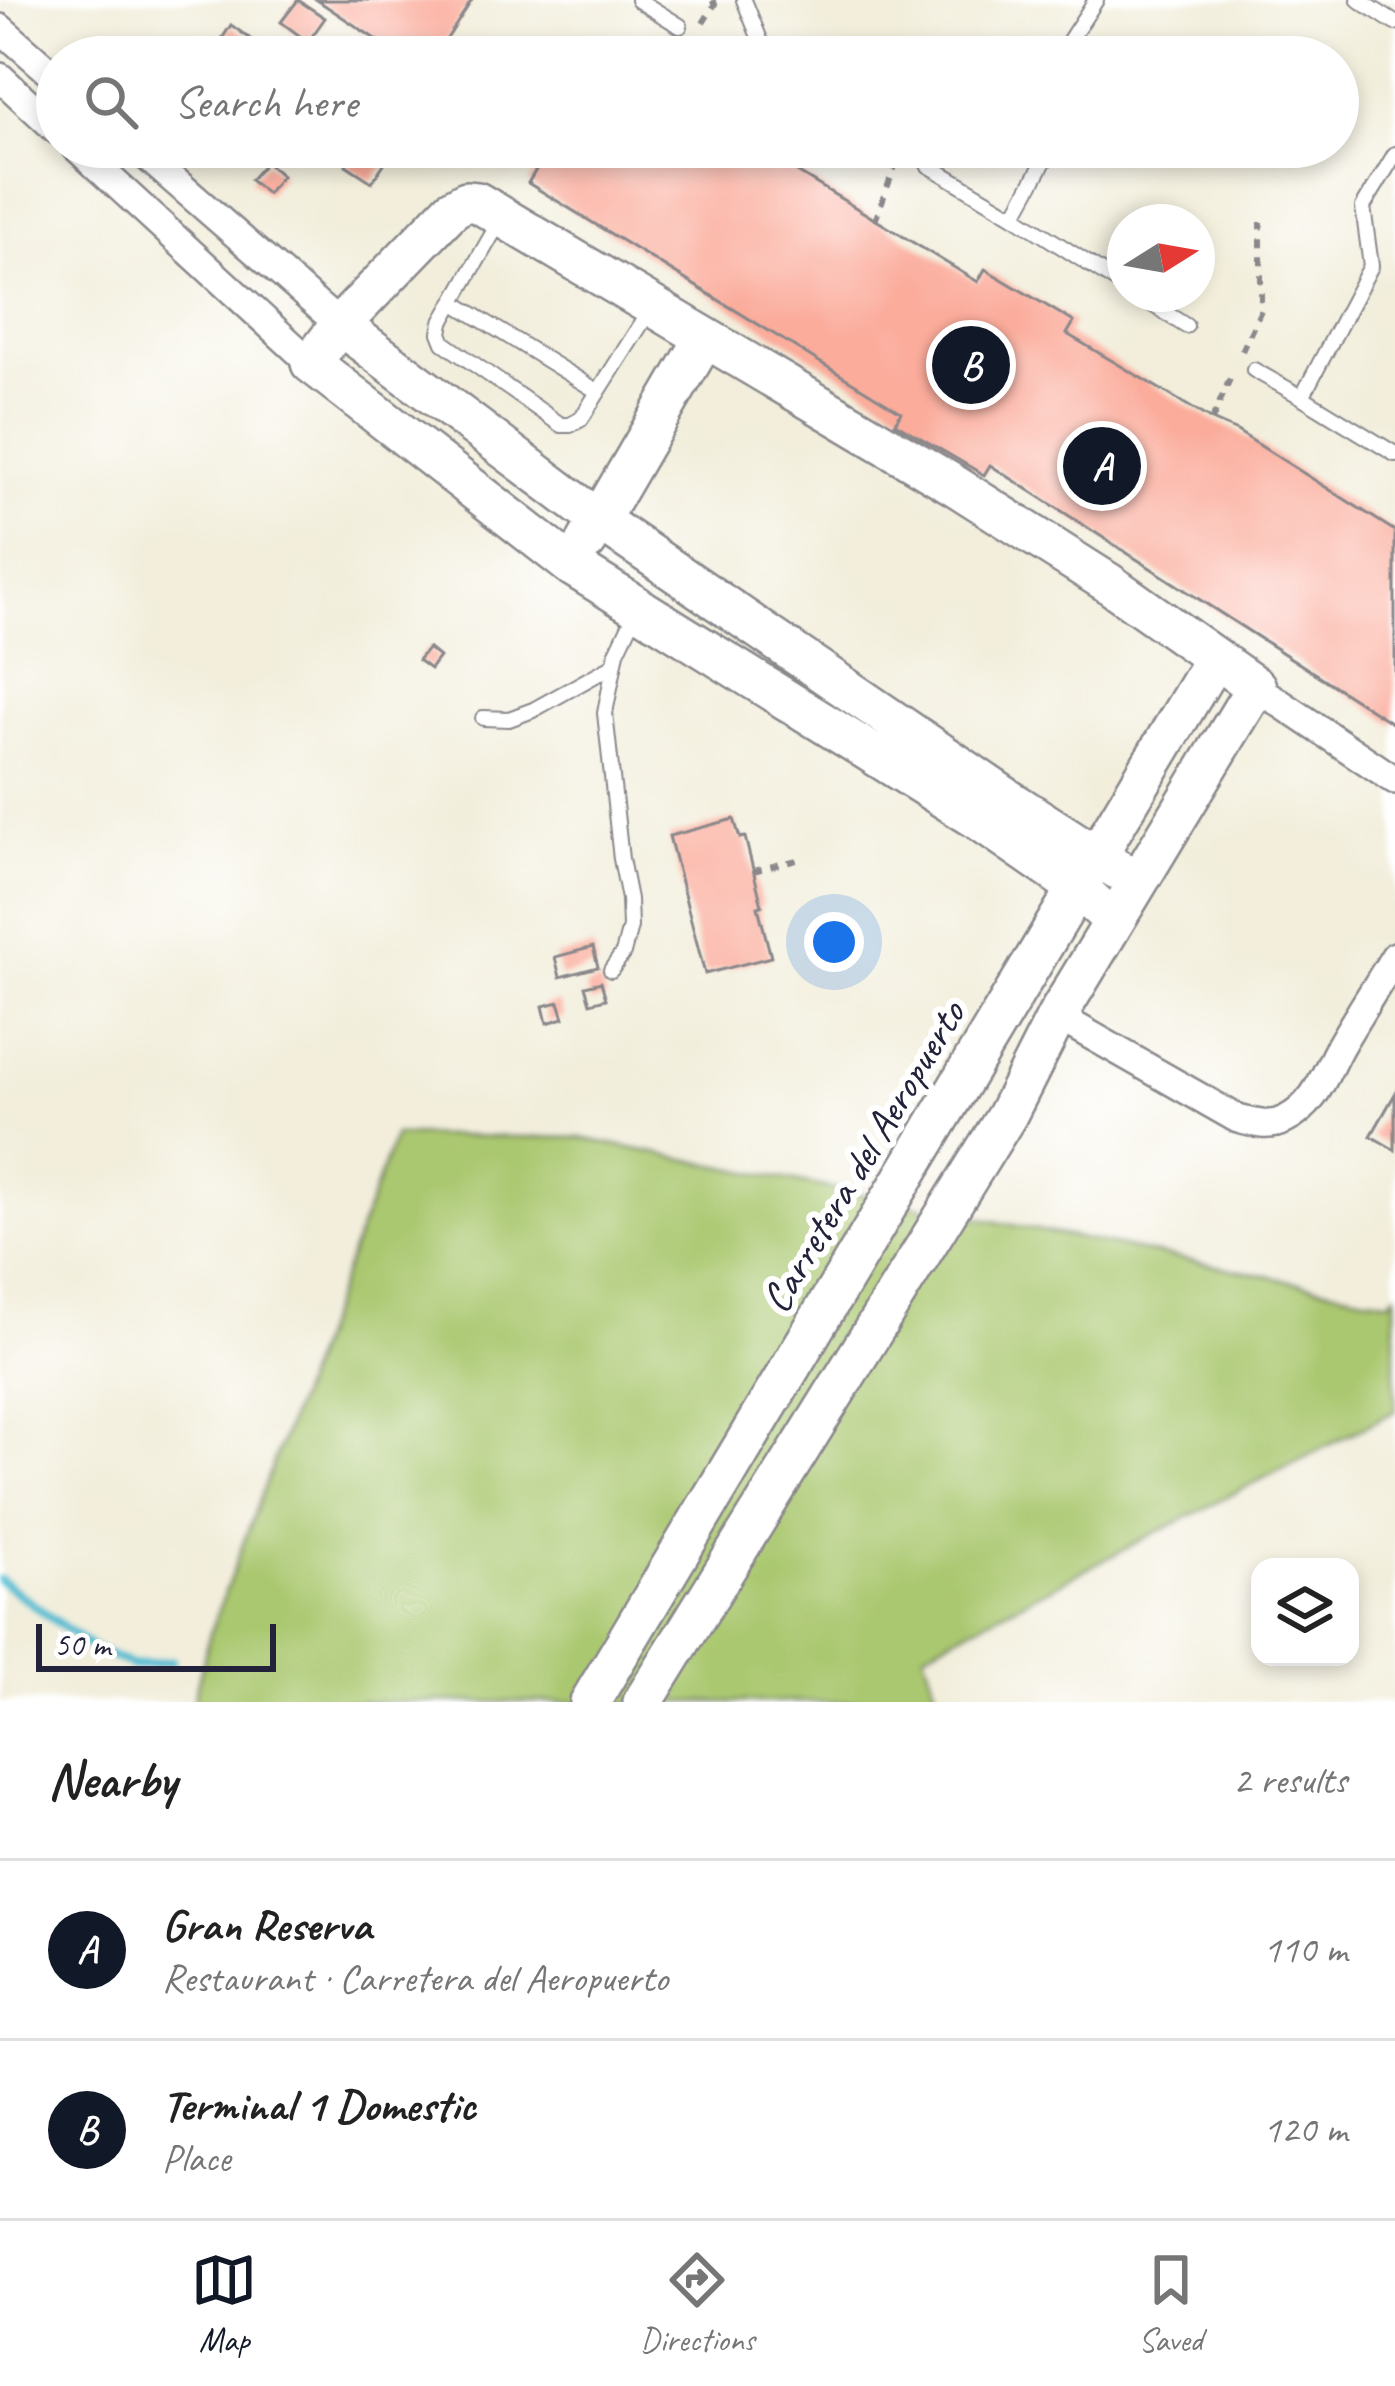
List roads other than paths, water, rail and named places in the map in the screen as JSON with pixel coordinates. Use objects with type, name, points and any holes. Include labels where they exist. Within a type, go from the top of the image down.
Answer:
[{"type":"street","points":[[0,28],[36,60]]},
{"type":"street","points":[[0,77],[36,110]]},
{"type":"street","points":[[99,168],[311,362],[572,566],[979,820],[1089,873],[1137,881]]},
{"type":"street","points":[[160,168],[340,325],[599,520],[1014,803],[1089,873],[1114,921]]},
{"type":"street","points":[[311,362],[452,208],[477,202],[973,497],[1107,582],[1395,780]]},
{"type":"street","points":[[572,566],[705,338]]},
{"type":"street","name":"Carretera del Aeropuerto","points":[[590,1702],[1215,658]]},
{"type":"street","points":[[643,1702],[1007,1115],[1057,1016],[1256,687]]},
{"type":"street","points":[[1057,1016],[1238,1119],[1267,1125],[1282,1122],[1313,1096],[1395,956]]},
{"type":"lane","points":[[638,0],[680,26]]},
{"type":"lane","points":[[744,0],[759,36]]},
{"type":"lane","points":[[1073,36],[1096,0]]},
{"type":"lane","points":[[1359,0],[1395,23]]},
{"type":"lane","points":[[1303,397],[1371,266],[1364,207],[1395,154]]},
{"type":"lane","points":[[933,168],[1107,275]]},
{"type":"lane","points":[[1014,216],[1040,168]]},
{"type":"lane","points":[[502,217],[440,332],[444,343],[560,425],[580,419],[653,306]]},
{"type":"lane","points":[[453,302],[597,391]]},
{"type":"lane","points":[[1164,312],[1186,326]]},
{"type":"lane","points":[[1254,370],[1395,454]]},
{"type":"lane","points":[[611,970],[623,953],[630,927],[604,713],[612,666],[638,608]]},
{"type":"lane","points":[[483,718],[509,718],[533,710],[612,666]]},
{"type":"waterway","points":[[0,1580],[92,1648],[133,1666],[172,1661]]},
{"type":"place","name":"Terminal 1 Domestic","points":[[971,365]]},
{"type":"place","name":"Gran Reserva","points":[[1102,466]]}]
